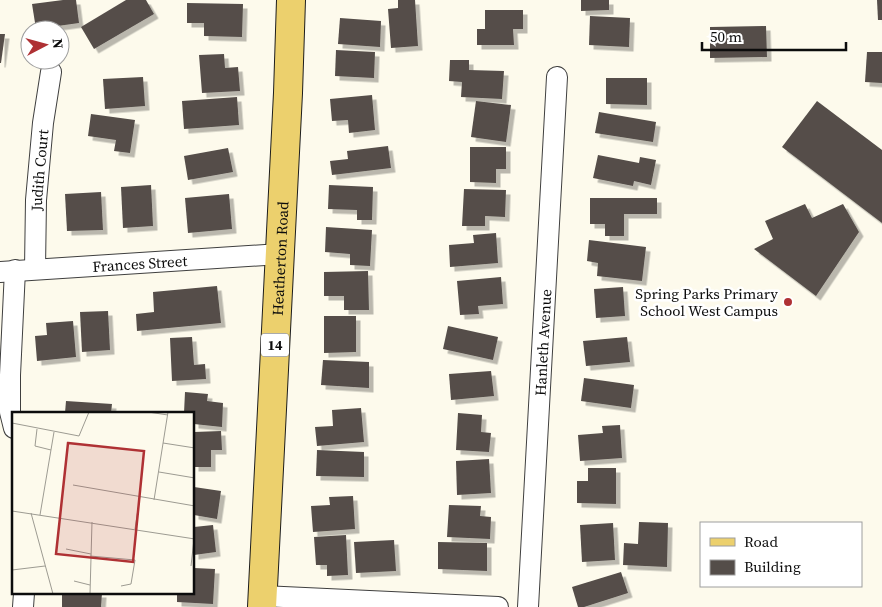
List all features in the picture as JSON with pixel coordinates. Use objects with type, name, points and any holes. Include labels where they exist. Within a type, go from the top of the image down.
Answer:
[{"type":"main road","name":"Heatherton Road","points":[[262,602],[291,0]]},
{"type":"street","name":"Judith Court","points":[[12,420],[10,412],[10,375],[17,270],[36,200],[43,123],[51,72]]},
{"type":"street","name":"Hanleth Avenue","points":[[528,607],[557,77]]},
{"type":"street","name":"Frances Street","points":[[17,270],[280,254]]},
{"type":"street","points":[[23,607],[24,594]]},
{"type":"street","points":[[262,602],[498,607]]},
{"type":"building","points":[[76,0],[79,23],[70,24],[70,20],[35,20],[32,4]]},
{"type":"building","points":[[126,0],[146,0],[154,14],[94,49],[81,27]]},
{"type":"building","points":[[398,0],[415,0],[418,46],[391,48],[388,9],[398,8]]},
{"type":"building","points":[[581,0],[609,0],[609,10],[581,11]]},
{"type":"building","points":[[877,0],[882,0],[882,20],[878,20]]},
{"type":"building","points":[[187,3],[243,4],[242,37],[204,36],[204,23],[187,23]]},
{"type":"building","points":[[485,10],[523,10],[523,29],[513,29],[514,45],[477,45],[477,29],[485,29]]},
{"type":"building","points":[[590,16],[630,18],[629,47],[589,45]]},
{"type":"building","points":[[340,18],[381,21],[380,47],[338,44]]},
{"type":"building","points":[[766,26],[767,57],[710,58],[710,27]]},
{"type":"building","points":[[0,34],[5,34],[1,63],[0,63]]},
{"type":"building","points":[[336,50],[375,52],[374,78],[335,76]]},
{"type":"building","points":[[867,52],[882,52],[882,83],[865,82]]},
{"type":"building","points":[[224,54],[225,68],[238,67],[240,91],[202,93],[199,55]]},
{"type":"building","points":[[450,60],[469,60],[469,70],[504,71],[502,99],[461,97],[462,82],[449,81]]},
{"type":"building","points":[[143,77],[145,106],[105,109],[103,79]]},
{"type":"building","points":[[606,78],[647,78],[647,105],[606,104]]},
{"type":"building","points":[[372,95],[375,130],[349,133],[348,120],[332,121],[330,99]]},
{"type":"building","points":[[237,97],[239,125],[184,129],[182,101]]},
{"type":"building","points":[[476,101],[511,105],[506,142],[471,137]]},
{"type":"building","points":[[817,101],[882,150],[882,223],[782,147]]},
{"type":"building","points":[[599,112],[656,122],[653,142],[595,133]]},
{"type":"building","points":[[91,114],[135,120],[130,153],[114,151],[116,140],[88,136]]},
{"type":"building","points":[[388,146],[391,168],[332,175],[330,161],[348,159],[347,151]]},
{"type":"building","points":[[470,147],[506,147],[506,169],[496,169],[496,183],[470,182]]},
{"type":"building","points":[[228,148],[233,172],[188,180],[184,156]]},
{"type":"building","points":[[598,155],[639,163],[640,157],[656,160],[651,185],[634,181],[633,186],[593,178]]},
{"type":"building","points":[[151,185],[153,226],[123,228],[121,187]]},
{"type":"building","points":[[329,185],[373,187],[372,220],[357,220],[357,210],[328,209]]},
{"type":"building","points":[[464,189],[506,190],[505,217],[485,216],[485,226],[462,226]]},
{"type":"building","points":[[101,192],[103,230],[67,231],[65,194]]},
{"type":"building","points":[[229,194],[232,229],[188,233],[185,198]]},
{"type":"building","points":[[590,198],[657,198],[657,214],[624,214],[624,236],[605,236],[605,224],[590,224]]},
{"type":"building","points":[[805,204],[812,218],[843,204],[859,232],[816,296],[754,249],[773,239],[765,221]]},
{"type":"building","points":[[326,227],[372,230],[370,266],[350,265],[350,254],[325,252]]},
{"type":"building","points":[[496,233],[498,263],[450,267],[449,245],[474,243],[473,235]]},
{"type":"building","points":[[589,240],[646,247],[642,281],[597,276],[598,263],[587,261]]},
{"type":"building","points":[[368,271],[369,310],[344,310],[344,296],[324,296],[324,272]]},
{"type":"building","points":[[501,277],[503,304],[478,306],[479,314],[460,315],[457,281]]},
{"type":"building","points":[[217,286],[221,323],[137,331],[136,314],[154,312],[153,292]]},
{"type":"building","points":[[623,287],[625,316],[596,318],[594,289]]},
{"type":"building","points":[[108,311],[110,350],[82,352],[80,312]]},
{"type":"building","points":[[324,316],[356,316],[356,352],[324,353]]},
{"type":"building","points":[[73,321],[76,357],[37,361],[35,336],[47,335],[46,323]]},
{"type":"building","points":[[448,326],[498,337],[493,360],[443,349]]},
{"type":"building","points":[[192,337],[194,365],[205,364],[206,379],[172,381],[170,338]]},
{"type":"building","points":[[627,337],[630,362],[586,366],[583,341]]},
{"type":"building","points":[[323,360],[369,362],[369,388],[321,385]]},
{"type":"building","points":[[491,371],[494,396],[451,400],[449,374]]},
{"type":"building","points":[[584,378],[634,385],[631,408],[581,401]]},
{"type":"building","points":[[185,392],[208,394],[207,401],[223,403],[222,427],[195,424],[195,412],[184,412]]},
{"type":"building","points":[[66,401],[112,404],[111,412],[65,412]]},
{"type":"building","points":[[361,408],[364,442],[317,446],[315,427],[333,426],[332,410]]},
{"type":"building","points":[[458,413],[482,415],[481,432],[491,433],[489,452],[456,450]]},
{"type":"building","points":[[620,425],[622,458],[580,461],[578,435],[603,433],[602,426]]},
{"type":"building","points":[[221,431],[222,450],[211,450],[211,467],[195,467],[195,432]]},
{"type":"building","points":[[317,450],[364,452],[364,477],[316,476]]},
{"type":"building","points":[[489,459],[491,493],[457,495],[456,461]]},
{"type":"building","points":[[588,468],[616,468],[616,504],[577,503],[577,481],[588,481]]},
{"type":"building","points":[[195,487],[221,491],[217,519],[195,515]]},
{"type":"building","points":[[353,496],[355,529],[313,532],[311,506],[330,505],[329,497]]},
{"type":"building","points":[[449,505],[481,506],[480,516],[491,517],[490,539],[447,537]]},
{"type":"building","points":[[639,522],[668,523],[667,567],[623,565],[624,543],[638,544]]},
{"type":"building","points":[[613,523],[615,560],[582,562],[580,525]]},
{"type":"building","points":[[213,525],[216,552],[195,555],[195,527]]},
{"type":"building","points":[[346,535],[348,575],[327,576],[327,565],[316,565],[314,537]]},
{"type":"building","points":[[394,540],[396,571],[356,573],[354,542]]},
{"type":"building","points":[[438,542],[487,543],[487,571],[438,569]]},
{"type":"building","points":[[195,568],[215,569],[213,604],[177,602],[177,594],[195,594]]},
{"type":"building","points":[[621,572],[628,593],[584,607],[578,607],[572,587]]},
{"type":"building","points":[[62,594],[102,594],[101,607],[62,607]]},
{"type":"place","name":"Spring Parks Primary School West Campus","points":[[788,302]]}]
